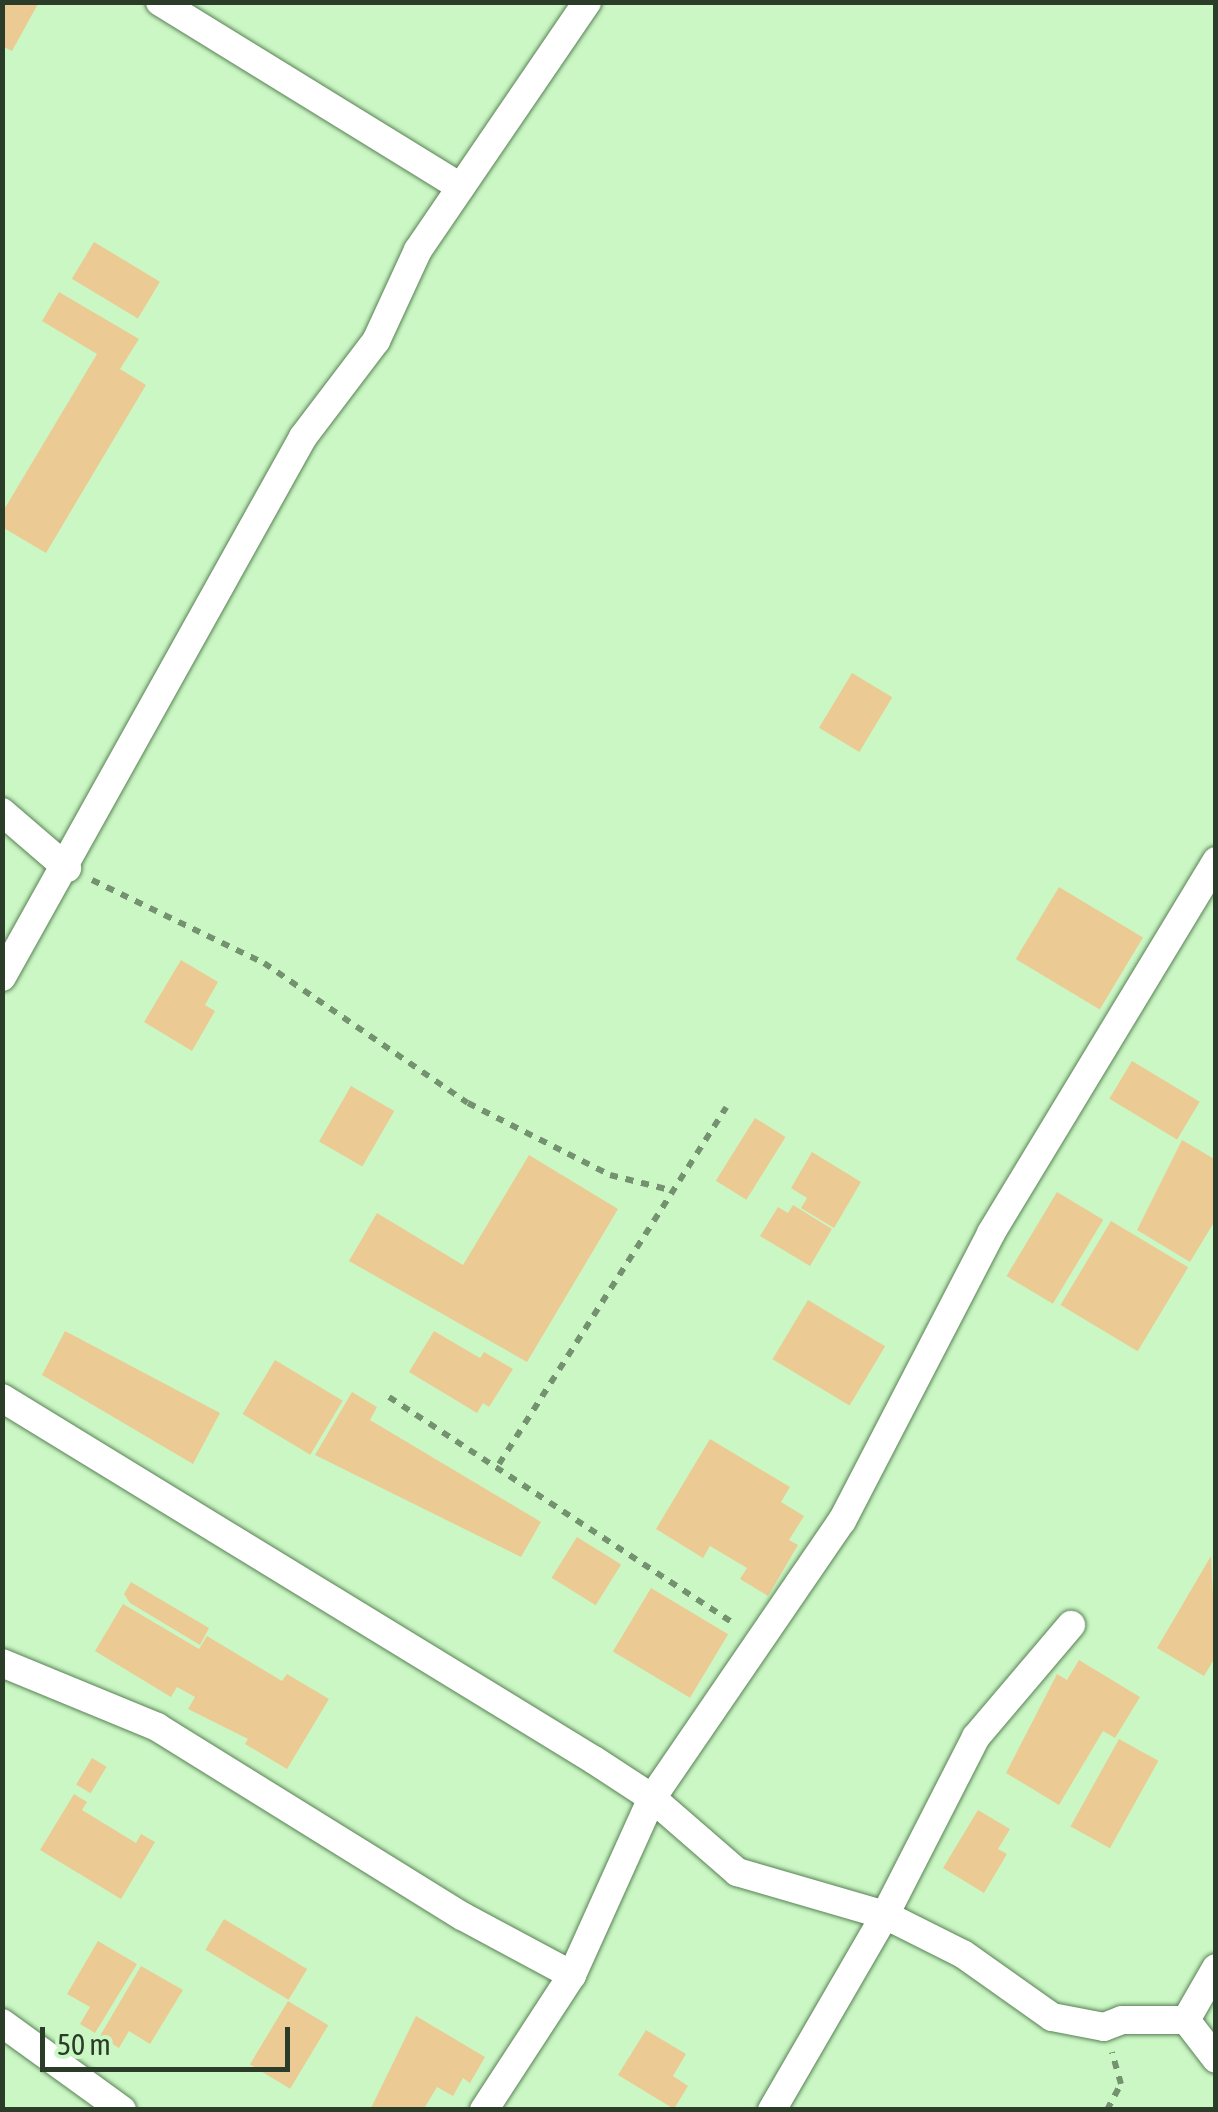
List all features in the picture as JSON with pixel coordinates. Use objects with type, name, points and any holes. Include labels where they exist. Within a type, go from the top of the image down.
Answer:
[{"type":"street","points":[[160,2],[462,188]]},
{"type":"street","points":[[2,977],[67,868],[303,437],[376,342],[418,250],[588,2]]},
{"type":"street","points":[[2,812],[67,868]]},
{"type":"street","points":[[484,2110],[572,1974],[652,1798],[842,1521],[992,1232],[1216,861]]},
{"type":"street","points":[[2,1398],[652,1798],[737,1872],[885,1915],[963,1954],[1052,2017],[1104,2027],[1122,2020],[1186,2020]]},
{"type":"street","points":[[772,2110],[885,1915],[976,1736],[1071,1625]]},
{"type":"street","points":[[2,1663],[157,1727],[462,1916],[572,1974]]},
{"type":"street","points":[[1186,2020],[1216,1968]]},
{"type":"street","points":[[1186,2020],[1216,2060]]},
{"type":"street","points":[[2,2023],[122,2110]]},
{"type":"path","points":[[67,868],[264,963],[468,1103],[610,1176],[674,1191]]},
{"type":"path","points":[[499,1464],[726,1106]]},
{"type":"path","points":[[390,1396],[499,1464],[758,1640]]},
{"type":"path","points":[[1104,2027],[1122,2084],[1107,2110]]},
{"type":"building","points":[[2,2],[39,2],[12,51],[2,46]]},
{"type":"building","points":[[94,242],[160,282],[138,319],[72,279]]},
{"type":"building","points":[[59,292],[139,339],[120,369],[146,385],[46,553],[2,527],[2,513],[97,354],[42,321]]},
{"type":"building","points":[[852,673],[892,697],[859,752],[819,728]]},
{"type":"building","points":[[1059,887],[1143,937],[1100,1009],[1016,959]]},
{"type":"building","points":[[181,960],[218,982],[205,1005],[215,1011],[192,1051],[144,1022]]},
{"type":"building","points":[[1132,1061],[1200,1102],[1177,1139],[1109,1099]]},
{"type":"building","points":[[351,1086],[394,1111],[362,1166],[319,1141]]},
{"type":"building","points":[[755,1118],[786,1137],[746,1200],[716,1181]]},
{"type":"building","points":[[1182,1140],[1216,1160],[1216,1219],[1190,1262],[1137,1230]]},
{"type":"building","points":[[812,1152],[861,1182],[834,1228],[801,1208],[807,1198],[791,1188]]},
{"type":"building","points":[[529,1155],[618,1209],[527,1362],[349,1261],[377,1213],[463,1265]]},
{"type":"building","points":[[1057,1192],[1103,1220],[1053,1304],[1007,1276]]},
{"type":"building","points":[[793,1205],[832,1229],[810,1266],[760,1236],[778,1207],[788,1213]]},
{"type":"building","points":[[1111,1221],[1188,1267],[1138,1351],[1061,1305]]},
{"type":"building","points":[[808,1300],[885,1346],[850,1405],[772,1359]]},
{"type":"building","points":[[65,1331],[220,1413],[193,1464],[42,1375]]},
{"type":"building","points":[[434,1331],[480,1358],[484,1352],[513,1369],[489,1407],[483,1403],[477,1413],[409,1372]]},
{"type":"building","points":[[275,1360],[343,1401],[310,1455],[243,1414]]},
{"type":"building","points":[[352,1392],[377,1407],[370,1420],[541,1522],[521,1557],[315,1455]]},
{"type":"building","points":[[710,1439],[790,1487],[781,1502],[804,1516],[789,1540],[798,1545],[768,1596],[740,1579],[747,1568],[710,1546],[703,1558],[656,1529]]},
{"type":"building","points":[[577,1537],[621,1565],[596,1605],[552,1578]]},
{"type":"building","points":[[1211,1556],[1216,1656],[1204,1676],[1157,1648]]},
{"type":"building","points":[[131,1582],[209,1628],[200,1645],[130,1603],[124,1594]]},
{"type":"building","points":[[651,1588],[728,1634],[690,1698],[613,1651]]},
{"type":"building","points":[[123,1604],[199,1649],[207,1636],[282,1681],[287,1674],[329,1699],[287,1769],[245,1744],[248,1739],[188,1709],[195,1697],[177,1687],[171,1697],[95,1651]]},
{"type":"building","points":[[1079,1660],[1140,1697],[1115,1738],[1103,1731],[1059,1805],[1006,1773],[1057,1674],[1067,1680]]},
{"type":"building","points":[[1119,1739],[1158,1761],[1110,1848],[1071,1826]]},
{"type":"building","points":[[92,1758],[107,1767],[91,1793],[76,1785]]},
{"type":"building","points":[[74,1794],[87,1802],[82,1810],[136,1843],[141,1834],[155,1842],[121,1899],[40,1850]]},
{"type":"building","points":[[978,1810],[1010,1829],[998,1849],[1007,1854],[984,1893],[943,1868]]},
{"type":"building","points":[[224,1919],[307,1969],[289,2000],[205,1950]]},
{"type":"building","points":[[98,1941],[137,1964],[95,2033],[80,2024],[90,2007],[67,1994]]},
{"type":"building","points":[[141,1966],[183,1990],[150,2044],[129,2031],[119,2048],[100,2036]]},
{"type":"building","points":[[288,2001],[328,2025],[290,2089],[250,2064]]},
{"type":"building","points":[[416,2016],[485,2057],[470,2083],[463,2078],[453,2096],[437,2087],[425,2107],[430,2110],[370,2110]]},
{"type":"building","points":[[646,2030],[686,2054],[673,2076],[688,2086],[674,2109],[618,2075]]}]
